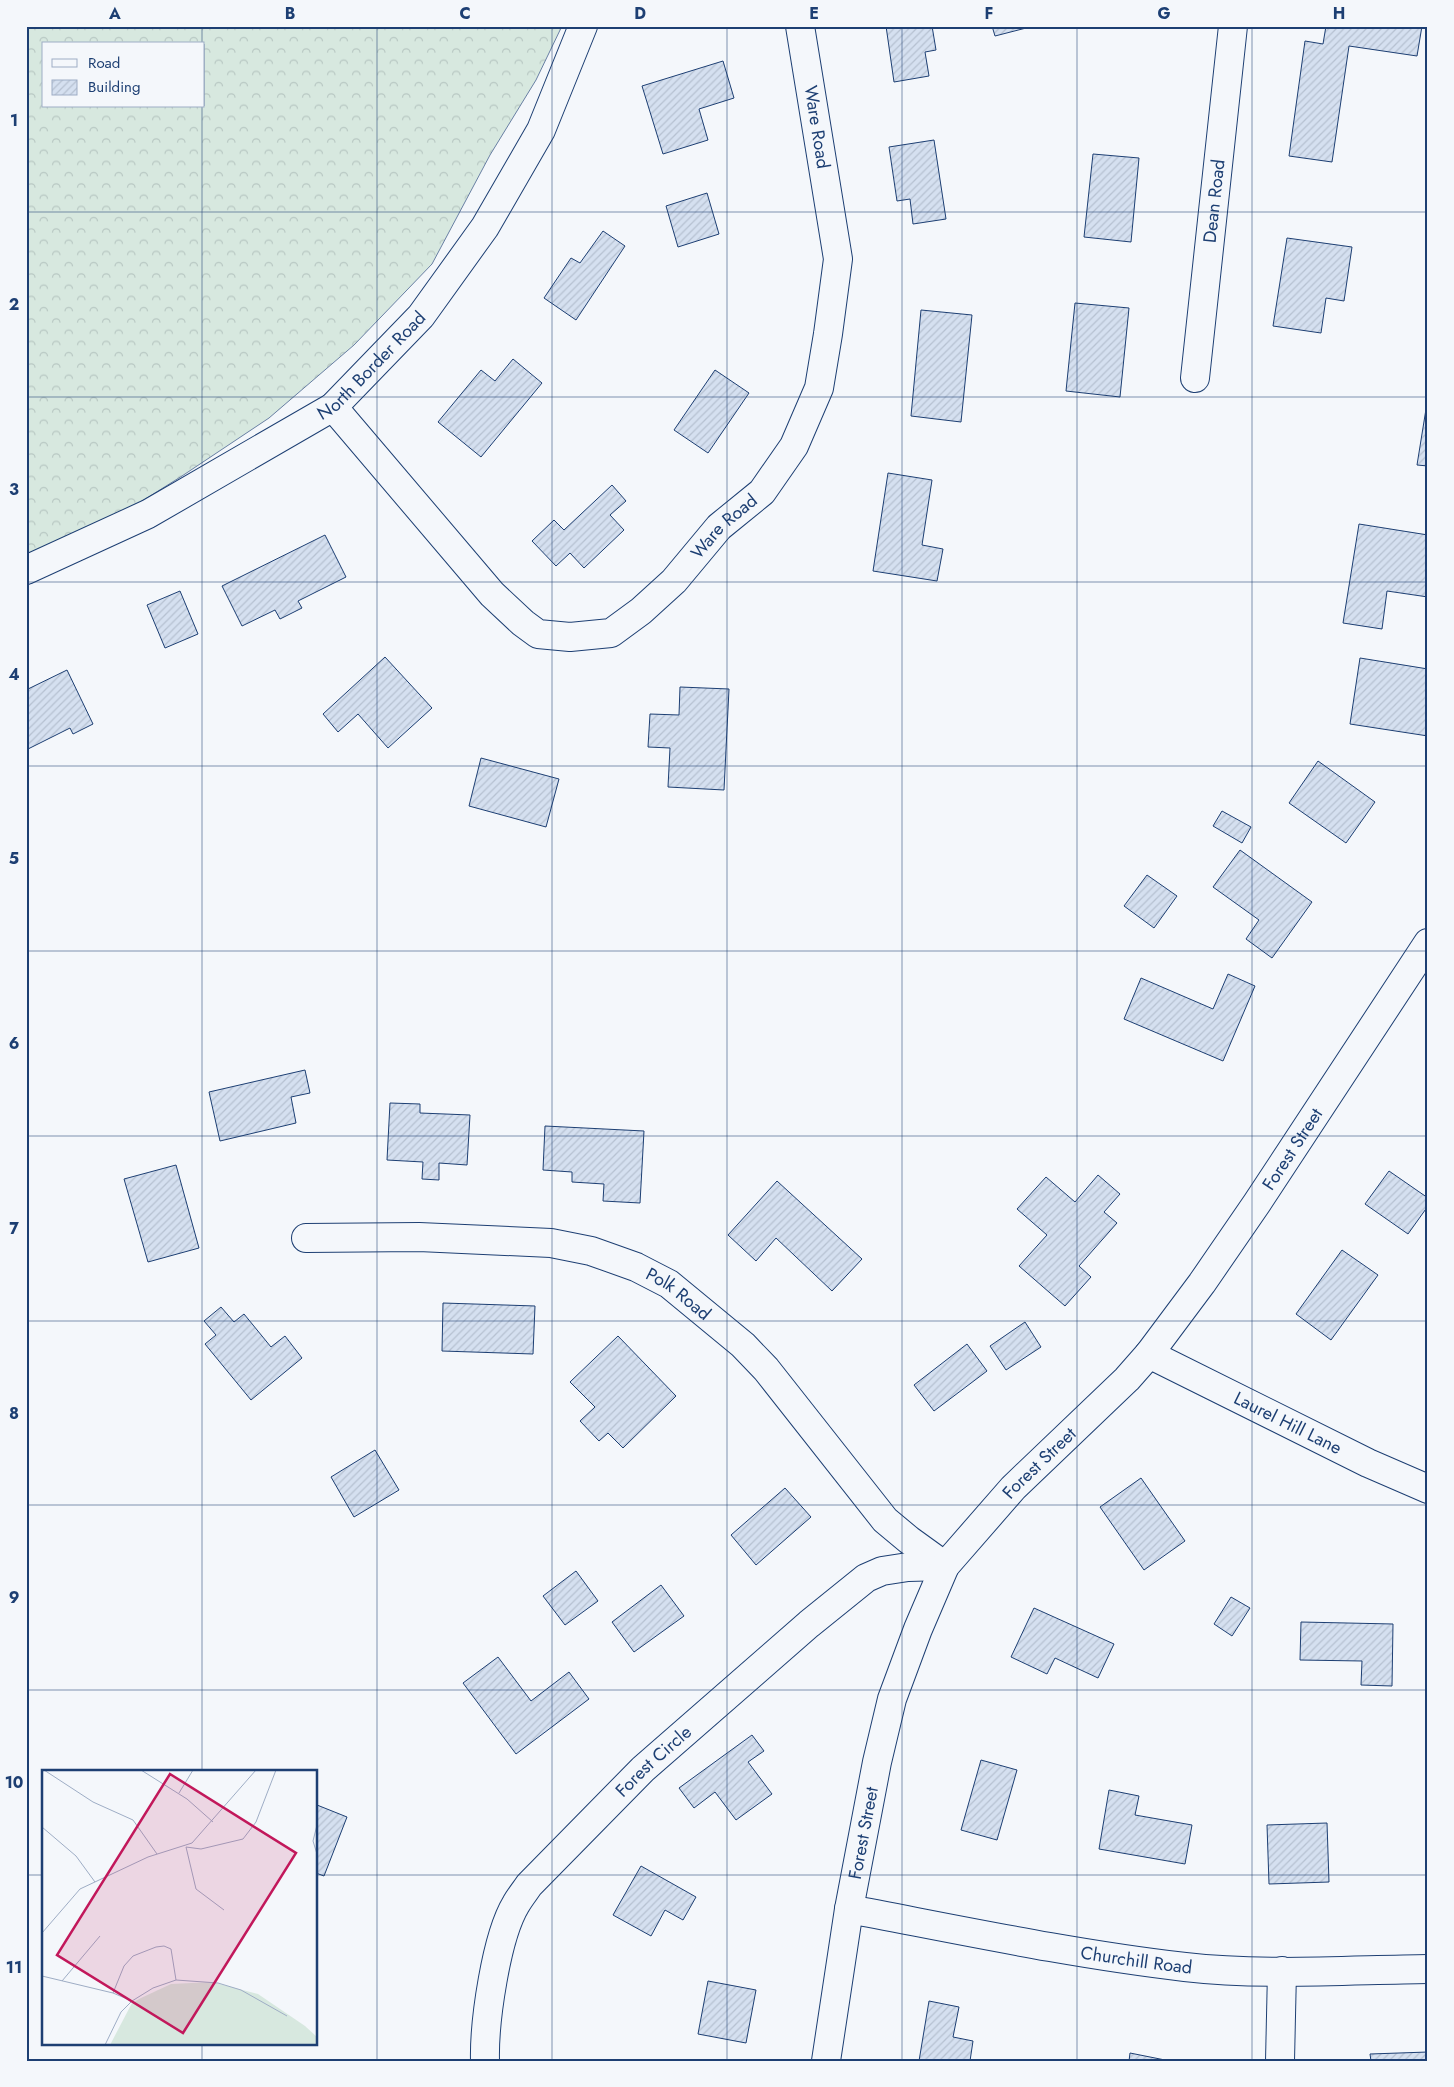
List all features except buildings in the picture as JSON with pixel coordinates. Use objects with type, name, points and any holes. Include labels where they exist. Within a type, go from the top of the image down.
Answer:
[{"type":"street","name":"North Border Road","points":[[26,570],[148,514],[333,407],[421,316],[485,226],[541,130],[583,26]]},
{"type":"street","name":"Ware Road","points":[[333,407],[492,594],[522,623],[538,634],[570,637],[611,633],[641,611],[674,581],[719,527],[762,492],[794,446],[819,388],[838,259],[800,26]]},
{"type":"street","name":"Dean Road","points":[[1195,378],[1232,26]]},
{"type":"street","name":"Forest Street","points":[[826,2061],[849,1909],[877,1762],[892,1699],[945,1566],[1013,1488],[1127,1379],[1149,1354],[1202,1283],[1251,1211],[1428,943]]},
{"type":"street","name":"Polk Road","points":[[306,1238],[419,1238],[551,1243],[592,1250],[636,1267],[669,1284],[743,1345],[766,1369],[885,1520],[945,1566]]},
{"type":"street","name":"Laurel Hill Lane","points":[[1149,1354],[1368,1463],[1428,1489]]},
{"type":"street","name":"Forest Circle","points":[[485,2061],[490,1994],[501,1945],[515,1905],[529,1885],[643,1768],[809,1624],[866,1578],[882,1571],[908,1566],[945,1566]]},
{"type":"street","name":"Churchill Road","points":[[849,1909],[1018,1941],[1186,1967],[1282,1971],[1428,1969]]},
{"type":"street","points":[[1280,2061],[1282,1971]]},
{"type":"green space","points":[[26,26],[562,26],[536,80],[490,155],[432,264],[354,345],[269,418],[182,476],[26,574]]}]
